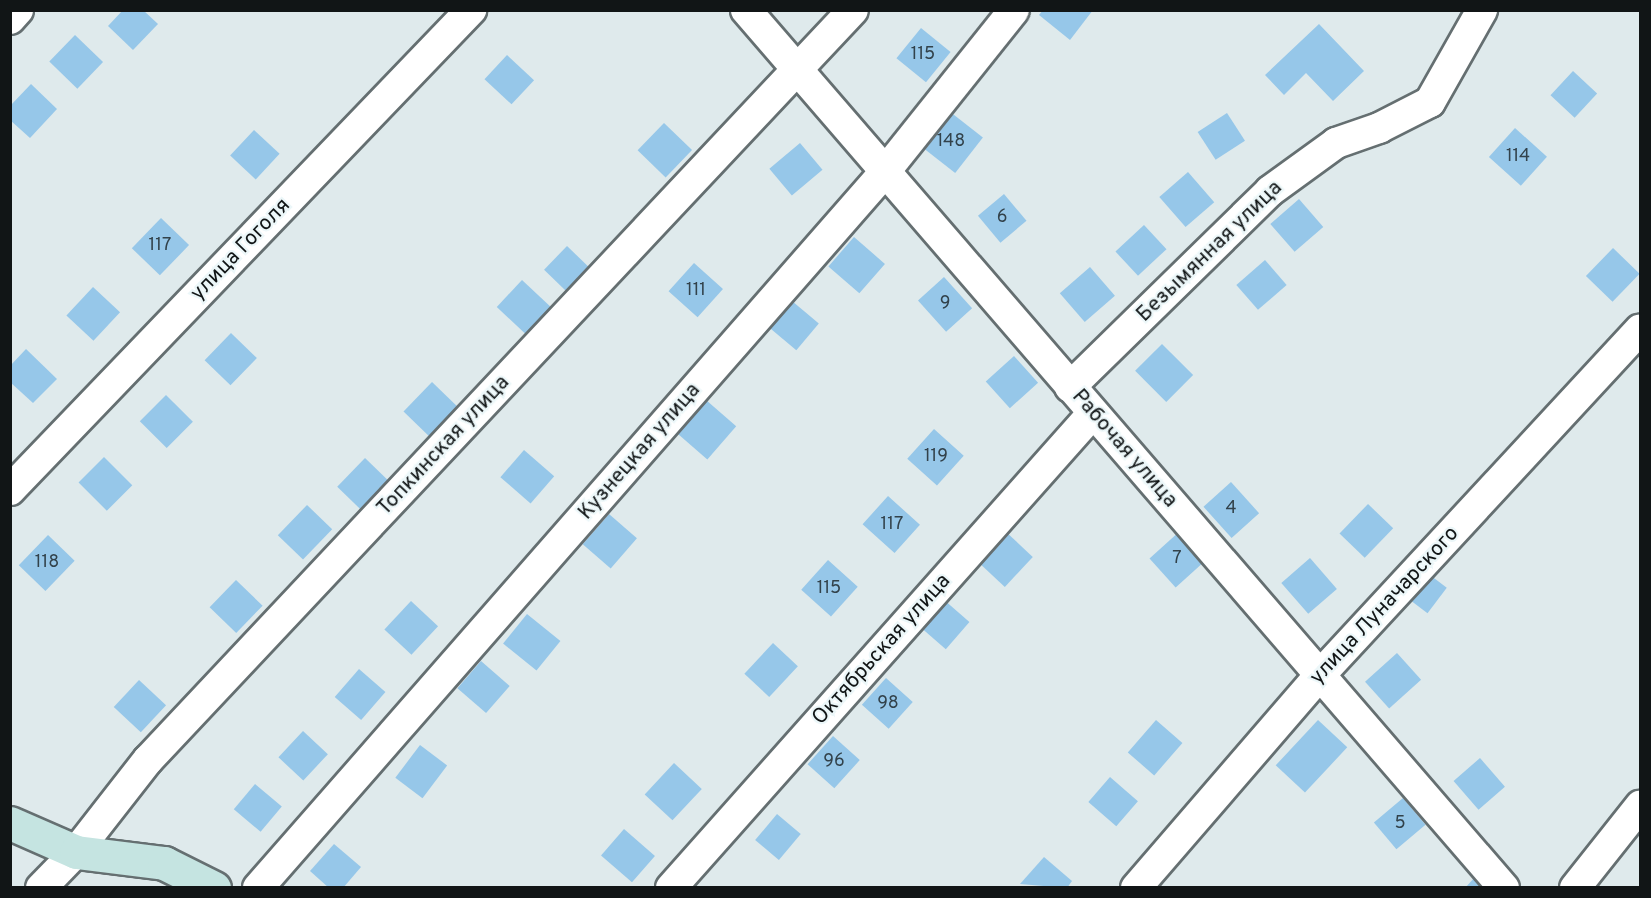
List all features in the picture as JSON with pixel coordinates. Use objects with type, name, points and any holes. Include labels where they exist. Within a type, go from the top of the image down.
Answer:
[{"type":"street","points":[[10,19],[18,10]]},
{"type":"street","name":"улица Гоголя","points":[[10,490],[471,10]]},
{"type":"street","name":"Рабочая улица","points":[[746,10],[1504,888]]},
{"type":"street","name":"Топкинская улица","points":[[41,888],[75,852],[148,760],[853,10]]},
{"type":"street","name":"Кузнецкая улица","points":[[258,888],[884,172],[1014,10]]},
{"type":"street","name":"Безымянная улица","points":[[1070,387],[1270,191],[1336,143],[1379,128],[1430,102],[1482,10]]},
{"type":"street","name":"улица Луначарского","points":[[1136,888],[1320,675],[1641,329]]},
{"type":"street","name":"Октябрьская улица","points":[[671,888],[1093,413]]},
{"type":"street","points":[[1575,888],[1641,806]]},
{"type":"street","points":[[10,823],[75,852],[164,863],[214,888]]},
{"type":"building","points":[[123,10],[143,10],[158,24],[133,50],[108,26]]},
{"type":"building","points":[[1043,10],[1093,10],[1070,40],[1039,15]]},
{"type":"building","points":[[1319,24],[1364,71],[1333,101],[1306,73],[1284,95],[1265,75]]},
{"type":"building","points":[[921,28],[951,52],[926,82],[896,58]]},
{"type":"building","points":[[75,35],[103,62],[77,89],[49,62]]},
{"type":"building","points":[[507,55],[534,80],[512,104],[484,79]]},
{"type":"building","points":[[1573,71],[1597,94],[1575,118],[1550,95]]},
{"type":"building","points":[[31,84],[57,109],[30,138],[10,120],[10,106]]},
{"type":"building","points":[[949,111],[983,137],[955,173],[921,146]]},
{"type":"building","points":[[1227,113],[1245,141],[1216,160],[1198,132]]},
{"type":"building","points":[[664,123],[692,150],[666,177],[638,150]]},
{"type":"building","points":[[1515,128],[1547,157],[1521,186],[1489,157]]},
{"type":"building","points":[[254,130],[280,154],[256,179],[230,156]]},
{"type":"building","points":[[800,143],[822,170],[792,196],[769,169]]},
{"type":"building","points":[[1188,172],[1214,202],[1186,227],[1159,197]]},
{"type":"building","points":[[1004,194],[1026,221],[1000,243],[978,216]]},
{"type":"building","points":[[1299,199],[1323,227],[1295,252],[1270,224]]},
{"type":"building","points":[[161,218],[189,245],[160,275],[132,248]]},
{"type":"building","points":[[1144,225],[1167,249],[1138,276],[1115,252]]},
{"type":"building","points":[[854,237],[885,264],[859,293],[828,266]]},
{"type":"building","points":[[567,246],[594,272],[571,295],[544,270]]},
{"type":"building","points":[[1613,248],[1640,274],[1613,302],[1586,276]]},
{"type":"building","points":[[1265,260],[1287,285],[1258,310],[1236,285]]},
{"type":"building","points":[[694,263],[723,289],[698,317],[669,291]]},
{"type":"building","points":[[1090,267],[1115,296],[1085,322],[1060,293]]},
{"type":"building","points":[[944,277],[972,308],[946,332],[918,300]]},
{"type":"building","points":[[522,280],[553,309],[527,336],[497,307]]},
{"type":"building","points":[[93,287],[120,312],[93,341],[66,316]]},
{"type":"building","points":[[792,301],[819,323],[796,350],[770,328]]},
{"type":"building","points":[[231,333],[257,358],[230,385],[205,360]]},
{"type":"building","points":[[1162,344],[1193,375],[1166,402],[1135,371]]},
{"type":"building","points":[[26,349],[57,379],[33,403],[10,382],[10,366]]},
{"type":"building","points":[[1014,356],[1038,383],[1010,408],[986,381]]},
{"type":"building","points":[[432,382],[459,408],[430,437],[404,411]]},
{"type":"building","points":[[166,395],[193,422],[167,448],[140,421]]},
{"type":"building","points":[[706,400],[736,426],[707,459],[677,433]]},
{"type":"building","points":[[934,429],[964,456],[937,485],[907,459]]},
{"type":"building","points":[[524,450],[554,476],[531,503],[500,477]]},
{"type":"building","points":[[104,457],[132,485],[107,511],[79,482]]},
{"type":"building","points":[[365,458],[389,481],[361,510],[337,487]]},
{"type":"building","points":[[1231,482],[1259,513],[1232,538],[1204,507]]},
{"type":"building","points":[[888,496],[920,525],[895,553],[863,524]]},
{"type":"building","points":[[1368,504],[1393,528],[1365,558],[1340,533]]},
{"type":"building","points":[[307,505],[332,529],[303,560],[278,535]]},
{"type":"building","points":[[609,514],[637,538],[611,568],[583,544]]},
{"type":"building","points":[[1005,531],[1033,557],[1005,587],[977,561]]},
{"type":"building","points":[[1180,531],[1206,560],[1176,587],[1150,558]]},
{"type":"building","points":[[48,535],[75,561],[45,591],[19,565]]},
{"type":"building","points":[[1310,558],[1337,589],[1308,614],[1281,583]]},
{"type":"building","points":[[828,560],[858,587],[831,616],[801,590]]},
{"type":"building","points":[[1426,572],[1447,588],[1428,613],[1407,598]]},
{"type":"building","points":[[236,580],[263,606],[236,633],[210,607]]},
{"type":"building","points":[[943,599],[969,622],[946,649],[919,626]]},
{"type":"building","points":[[411,601],[438,626],[411,655],[384,630]]},
{"type":"building","points":[[527,614],[560,641],[537,671],[503,644]]},
{"type":"building","points":[[773,643],[798,666],[769,697],[744,674]]},
{"type":"building","points":[[1397,653],[1421,680],[1389,709],[1365,682]]},
{"type":"building","points":[[481,661],[510,686],[486,713],[457,688]]},
{"type":"building","points":[[359,669],[385,692],[361,720],[335,697]]},
{"type":"building","points":[[886,678],[913,702],[889,729],[862,705]]},
{"type":"building","points":[[139,680],[166,705],[141,732],[114,707]]},
{"type":"building","points":[[1156,720],[1182,743],[1154,775],[1128,752]]},
{"type":"building","points":[[1318,720],[1347,747],[1305,793],[1276,765]]},
{"type":"building","points":[[303,731],[328,754],[303,781],[278,757]]},
{"type":"building","points":[[833,736],[860,760],[834,788],[808,764]]},
{"type":"building","points":[[420,745],[447,765],[422,798],[395,778]]},
{"type":"building","points":[[1480,758],[1505,787],[1479,810],[1454,781]]},
{"type":"building","points":[[674,763],[702,789],[672,820],[645,794]]},
{"type":"building","points":[[1110,777],[1138,801],[1116,826],[1088,802]]},
{"type":"building","points":[[255,784],[282,806],[261,832],[234,809]]},
{"type":"building","points":[[1403,798],[1425,825],[1396,849],[1374,822]]},
{"type":"building","points":[[777,814],[801,834],[779,860],[755,840]]},
{"type":"building","points":[[624,829],[655,856],[632,882],[601,855]]},
{"type":"building","points":[[334,844],[361,867],[343,888],[329,888],[310,871]]},
{"type":"building","points":[[1044,857],[1072,881],[1067,888],[1020,884]]},
{"type":"building","points":[[1475,877],[1487,888],[1465,888]]}]
